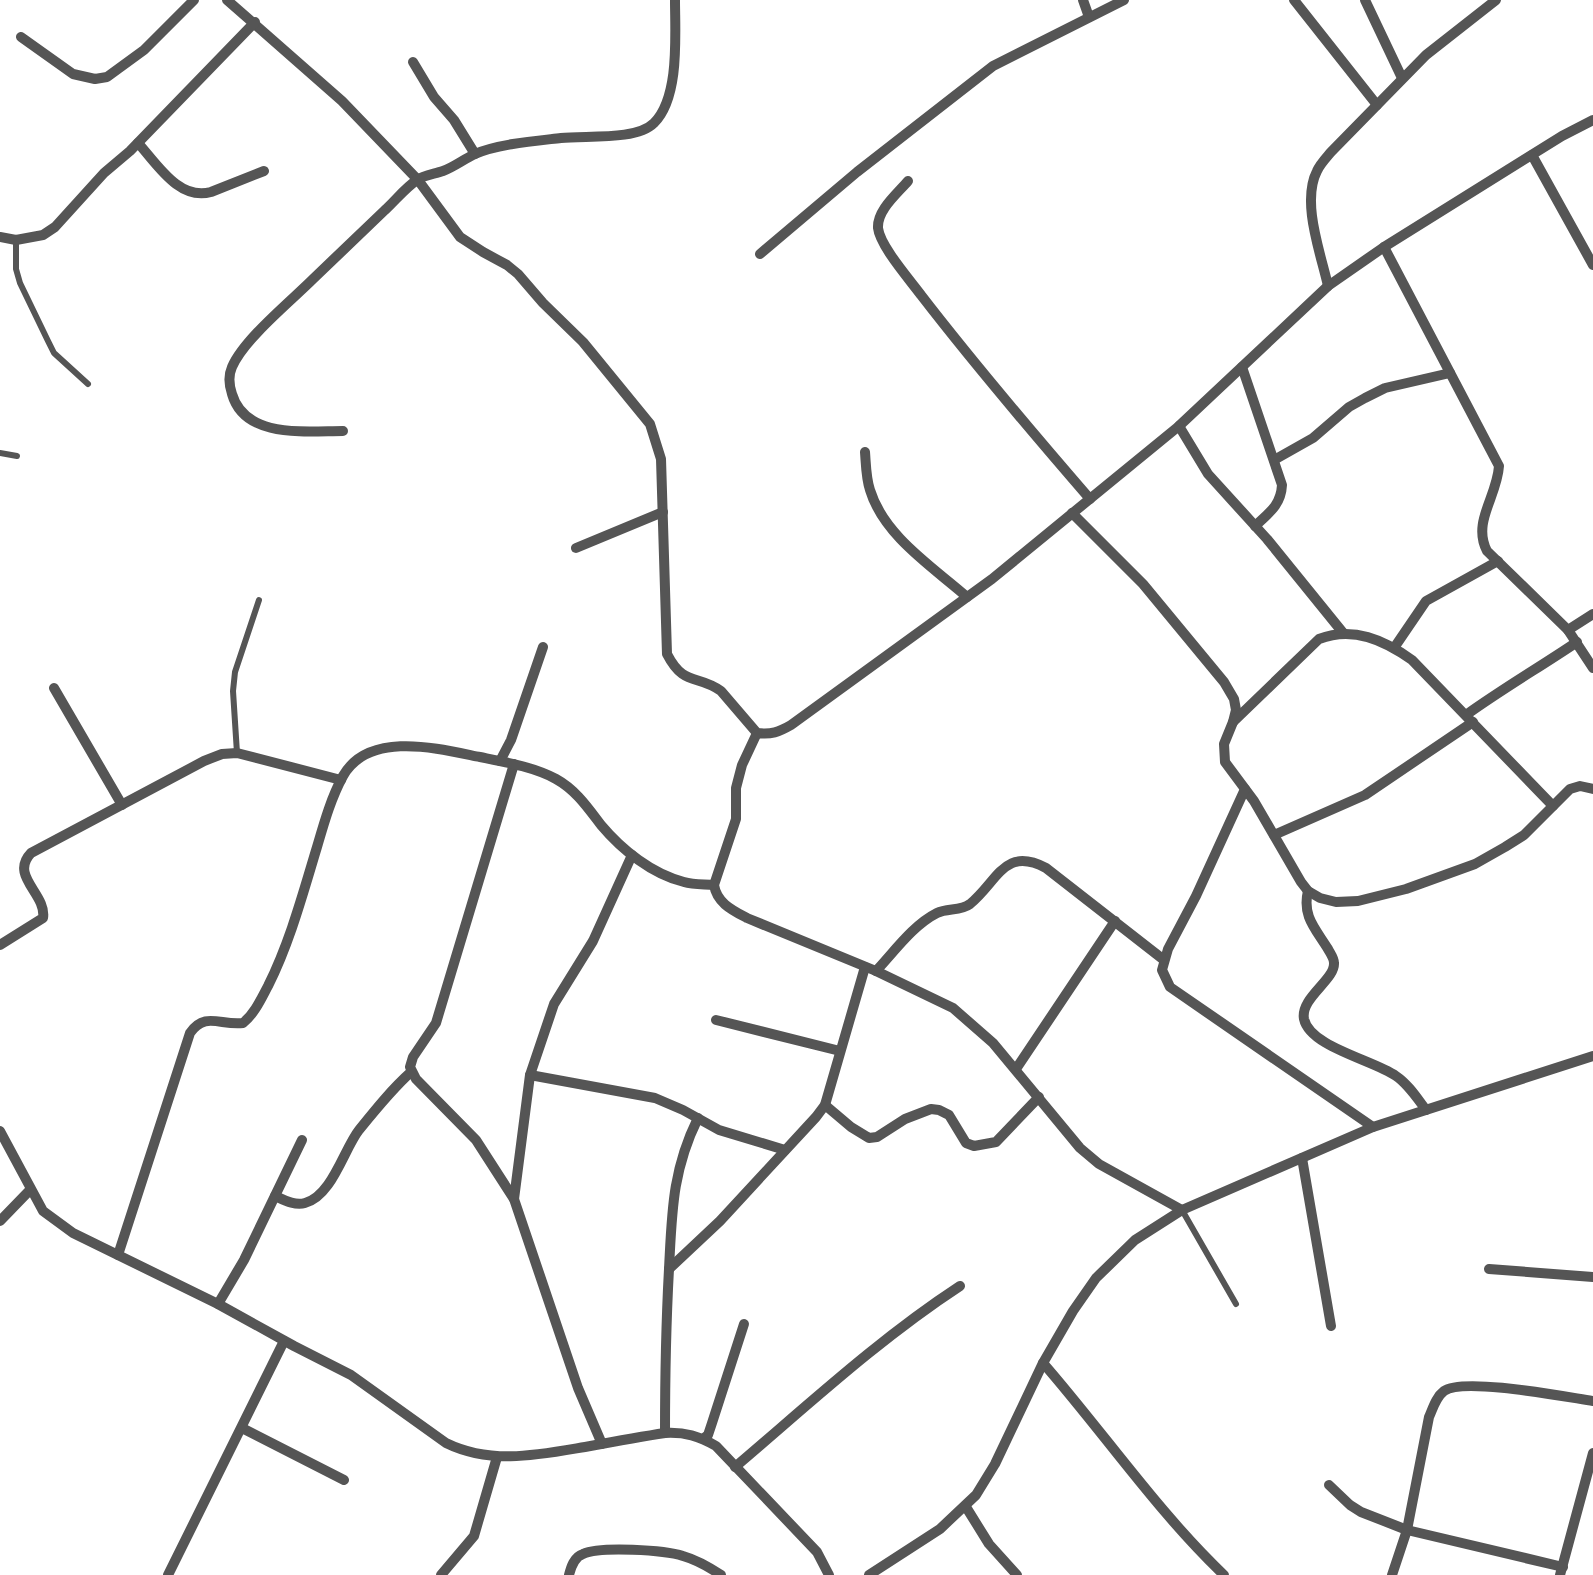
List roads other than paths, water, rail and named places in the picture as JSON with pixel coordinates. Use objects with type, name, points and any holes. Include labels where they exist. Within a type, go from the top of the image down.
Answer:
[{"type":"street","points":[[21,37],[73,74],[94,79],[107,77],[144,50],[194,0]]},
{"type":"street","points":[[227,0],[255,22],[342,101],[418,180],[460,237],[483,252],[507,264],[583,342],[650,424],[660,459],[667,654],[674,667],[683,676],[714,686],[721,691],[757,733],[768,734],[780,731],[791,725],[967,597],[1090,499],[1179,426],[1328,286],[1384,247],[1532,155],[1593,120]]},
{"type":"street","points":[[343,432],[269,428],[257,424],[247,418],[233,399],[229,386],[232,367],[257,335],[418,180],[444,171],[475,154],[562,138],[628,134],[643,130],[654,123],[666,103],[671,80],[674,57],[675,0]]},
{"type":"street","points":[[760,254],[887,147],[993,66],[1124,0]]},
{"type":"street","points":[[1294,0],[1376,104]]},
{"type":"street","points":[[1328,286],[1311,204],[1314,176],[1331,152],[1402,78],[1426,55],[1496,0]]},
{"type":"street","points":[[1369,1],[1402,78]]},
{"type":"street","points":[[1084,2],[1090,17]]},
{"type":"street","points":[[0,237],[16,240],[43,236],[55,227],[104,173],[138,143],[255,22]]},
{"type":"street","points":[[414,62],[434,97],[454,120],[475,154]]},
{"type":"street","points":[[138,143],[171,179],[182,189],[191,192],[203,194],[211,192],[264,171]]},
{"type":"street","points":[[1532,155],[1593,266]]},
{"type":"street","points":[[908,181],[884,209],[879,219],[878,230],[884,243],[903,271],[987,380],[1090,499]]},
{"type":"street","points":[[1384,247],[1498,466],[1498,480],[1481,530],[1481,540],[1498,561],[1568,630],[1593,668]]},
{"type":"street","points":[[1242,367],[1282,485],[1282,497],[1277,506],[1255,526]]},
{"type":"street","points":[[1274,460],[1313,438],[1349,407],[1364,398],[1385,388],[1450,373]]},
{"type":"street","points":[[1179,426],[1208,474],[1255,526],[1344,634]]},
{"type":"street","points":[[865,452],[870,490],[886,522],[904,541],[967,597]]},
{"type":"street","points":[[576,548],[663,512]]},
{"type":"street","points":[[1072,513],[1143,584],[1224,682],[1234,699],[1236,710],[1233,722]]},
{"type":"street","points":[[1394,648],[1426,601],[1498,561]]},
{"type":"street","points":[[1568,630],[1593,614]]},
{"type":"street","points":[[1553,806],[1412,660],[1394,648],[1376,640],[1335,633],[1319,639],[1233,722],[1226,734],[1223,753],[1225,762],[1245,789],[1301,882],[1308,891],[1320,898],[1336,902],[1358,901],[1406,889],[1475,864],[1524,836],[1570,789],[1580,786],[1593,790]]},
{"type":"street","points":[[1274,835],[1364,796],[1470,719],[1512,682],[1528,674],[1577,642]]},
{"type":"street","points":[[500,761],[511,740],[543,647]]},
{"type":"street","points":[[54,688],[122,805]]},
{"type":"street","points":[[757,733],[742,765],[736,788],[736,819],[714,885],[716,896],[729,908],[747,918],[876,971],[953,1008],[993,1043],[1064,1130],[1099,1164],[1182,1210]]},
{"type":"street","points":[[118,1255],[190,1033],[196,1024],[204,1020],[234,1024],[243,1023],[256,1009],[278,965],[329,808],[346,770],[356,761],[386,748],[416,746],[441,748],[514,764],[556,779],[572,790],[611,837],[632,855],[665,875],[685,882],[714,885]]},
{"type":"street","points":[[0,944],[43,918],[42,903],[24,874],[25,859],[31,853],[204,761],[222,754],[237,753],[341,780]]},
{"type":"street","points":[[275,1196],[296,1204],[304,1203],[321,1192],[344,1160],[358,1131],[393,1088],[411,1072],[413,1057],[436,1023],[514,764]]},
{"type":"street","points":[[1245,789],[1164,960],[1162,970],[1170,987],[1373,1127]]},
{"type":"street","points":[[514,1199],[530,1075],[558,994],[593,941],[632,855]]},
{"type":"street","points":[[876,971],[924,921],[945,909],[968,906],[1013,862],[1032,861],[1046,868],[1164,960]]},
{"type":"street","points":[[1308,891],[1305,904],[1306,914],[1331,955],[1334,964],[1332,971],[1305,1008],[1304,1018],[1308,1028],[1331,1046],[1384,1068],[1396,1076],[1426,1110]]},
{"type":"street","points":[[1016,1069],[1114,921]]},
{"type":"street","points":[[669,1270],[720,1221],[816,1117],[825,1104],[864,967]]},
{"type":"street","points":[[716,1020],[840,1051]]},
{"type":"street","points":[[869,1575],[940,1529],[966,1507],[986,1480],[1043,1363],[1073,1311],[1096,1278],[1135,1240],[1182,1210],[1373,1127],[1593,1056]]},
{"type":"street","points":[[411,1072],[476,1140],[514,1199],[578,1388],[602,1444]]},
{"type":"street","points":[[530,1075],[655,1098],[720,1130],[785,1150]]},
{"type":"street","points":[[825,1104],[852,1128],[869,1138],[877,1137],[893,1125],[922,1112],[939,1110],[949,1115],[966,1143],[974,1146],[996,1142],[1039,1097]]},
{"type":"street","points":[[665,1433],[664,1344],[672,1207],[677,1172],[685,1144],[698,1118]]},
{"type":"street","points":[[0,1131],[43,1212],[56,1223],[218,1304],[284,1341],[351,1375],[446,1443],[461,1450],[497,1457],[527,1457],[665,1433],[682,1432],[704,1439],[716,1446],[817,1552],[829,1575]]},
{"type":"street","points":[[218,1304],[244,1260],[302,1140]]},
{"type":"street","points":[[1302,1158],[1331,1326]]},
{"type":"street","points":[[0,1221],[30,1190]]},
{"type":"street","points":[[1489,1269],[1593,1277]]},
{"type":"street","points":[[735,1467],[851,1366],[919,1313],[960,1286]]},
{"type":"street","points":[[704,1439],[708,1435],[744,1324]]},
{"type":"street","points":[[168,1575],[284,1341]]},
{"type":"street","points":[[1043,1363],[1085,1411],[1187,1539],[1224,1575]]},
{"type":"street","points":[[1392,1575],[1407,1530],[1422,1444],[1429,1417],[1435,1402],[1445,1390],[1469,1385],[1593,1400]]},
{"type":"street","points":[[242,1428],[344,1480]]},
{"type":"street","points":[[1329,1485],[1350,1505],[1362,1512],[1407,1530],[1561,1571],[1593,1453]]},
{"type":"street","points":[[441,1575],[474,1536],[497,1457]]},
{"type":"street","points":[[966,1507],[989,1544],[1017,1575]]},
{"type":"street","points":[[569,1575],[574,1561],[582,1554],[602,1549],[681,1555],[709,1567],[721,1575]]},
{"type":"lane","points":[[16,240],[16,269],[20,283],[43,333],[54,353],[88,384]]},
{"type":"lane","points":[[0,453],[17,456]]},
{"type":"lane","points":[[237,753],[233,691],[235,672],[259,600]]},
{"type":"lane","points":[[1182,1210],[1236,1304]]}]
